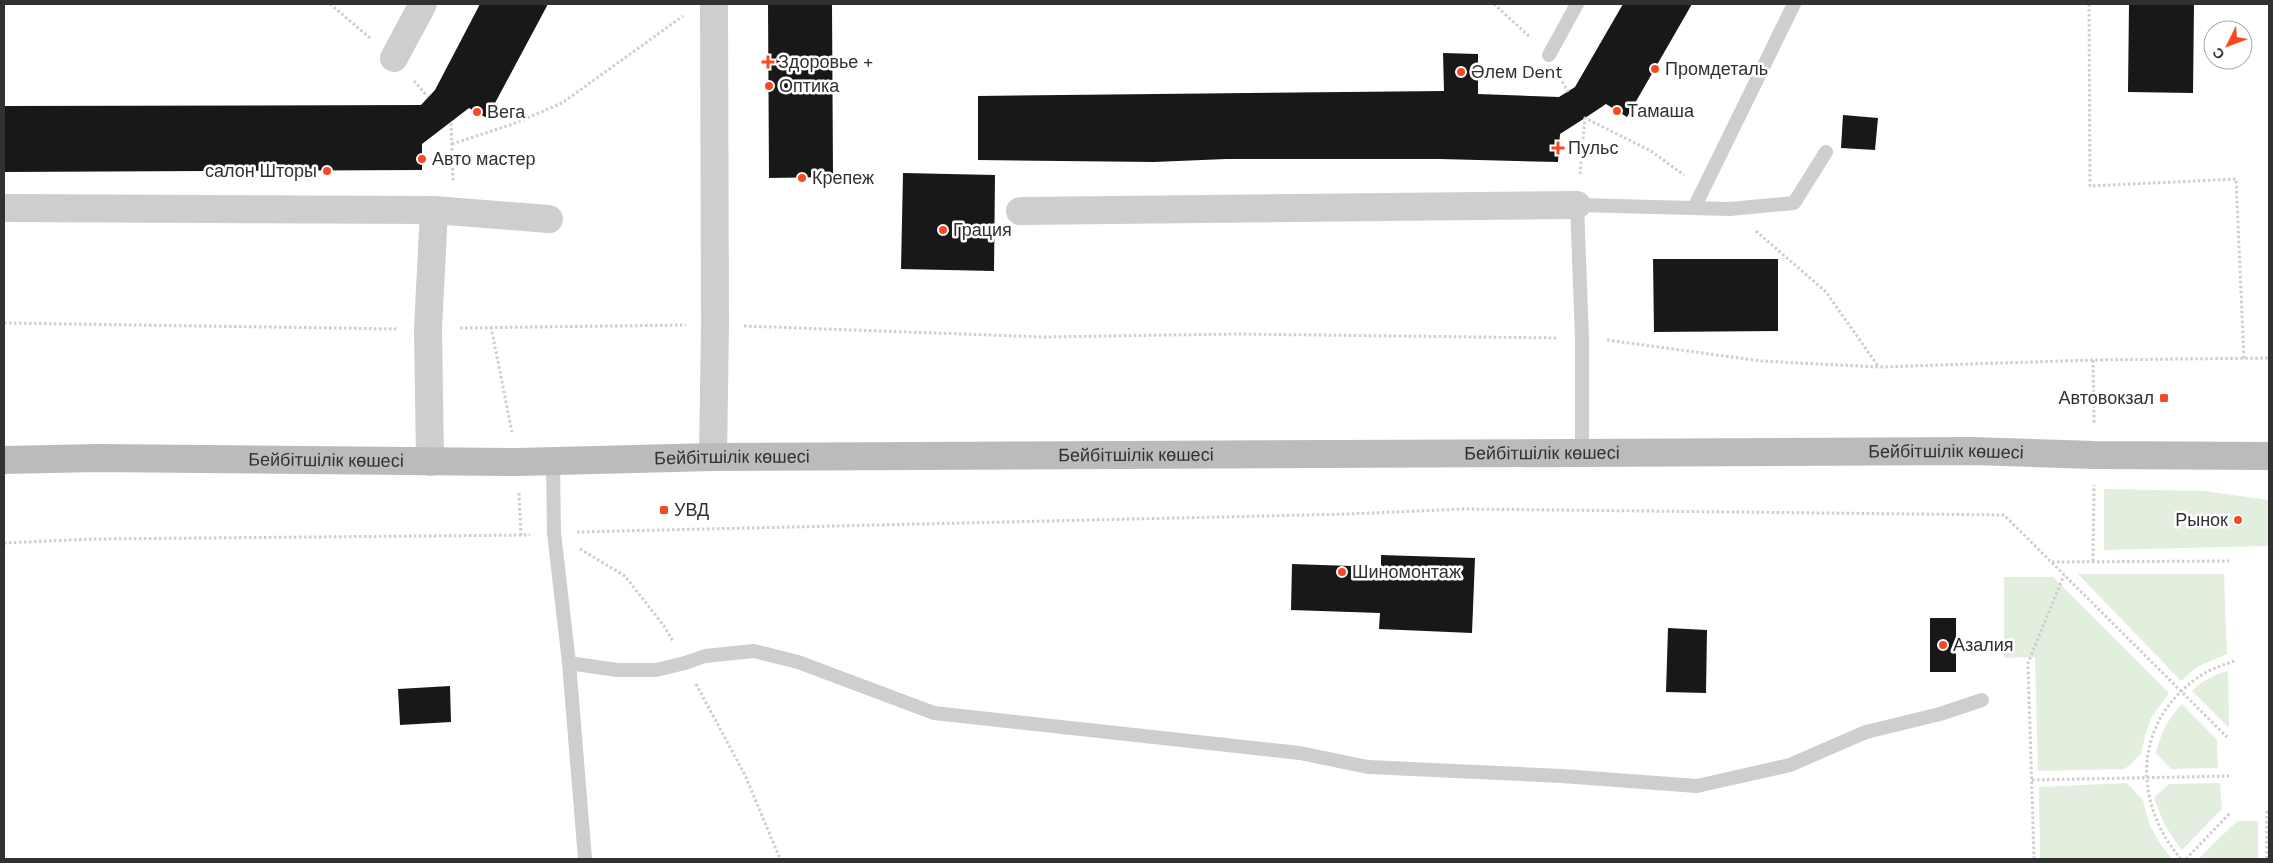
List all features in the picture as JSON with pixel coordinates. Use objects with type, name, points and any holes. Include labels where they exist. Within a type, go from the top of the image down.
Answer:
[{"type":"street","points":[[394,58],[423,4]]},
{"type":"street","points":[[713,457],[715,325],[714,4]]},
{"type":"street","points":[[1020,211],[1577,204]]},
{"type":"street","points":[[4,208],[444,211],[549,219]]},
{"type":"street","points":[[430,462],[428,329],[444,211]]},
{"type":"street","name":"Бейбітшілік көшесі","points":[[4,460],[97,458],[430,462],[713,457],[1972,451],[2094,455],[2269,456]]},
{"type":"lane","points":[[1549,56],[1577,4]]},
{"type":"lane","points":[[1694,208],[1794,4]]},
{"type":"lane","points":[[1582,453],[1582,338],[1577,204],[1730,209],[1794,203],[1826,152]]},
{"type":"lane","points":[[553,461],[554,533],[569,663],[585,859]]},
{"type":"lane","points":[[569,663],[617,670],[656,670],[685,664],[705,656],[754,652],[798,662],[934,713],[1300,753],[1368,767],[1562,776],[1697,786],[1790,765],[1866,732],[1940,714],[1982,700]]},
{"type":"path","points":[[330,4],[394,58]]},
{"type":"path","points":[[2089,4],[2090,186],[2236,179],[2244,359]]},
{"type":"path","points":[[452,144],[513,124],[562,103],[670,24],[687,14]]},
{"type":"path","points":[[1577,204],[1585,118]]},
{"type":"path","points":[[444,211],[452,144],[450,123]]},
{"type":"path","points":[[4,322],[428,329],[715,325],[1044,337],[1235,334],[1582,338],[1762,362],[1879,367],[2093,360],[2269,358]]},
{"type":"path","points":[[4,543],[94,539],[521,536],[554,533],[1348,514],[1464,509],[2004,515],[2227,738]]},
{"type":"path","points":[[2052,562],[2230,561]]},
{"type":"path","points":[[2034,859],[2028,663],[2064,574]]},
{"type":"path","points":[[2181,859],[2168,844],[2156,824],[2149,801],[2146,777],[2148,753],[2155,731],[2166,710],[2181,691],[2197,678],[2214,668],[2234,661]]},
{"type":"path","points":[[2032,780],[2229,776]]},
{"type":"path","points":[[2267,811],[2267,859]]},
{"type":"path","points":[[2186,859],[2230,813]]},
{"type":"green space","points":[[2104,489],[2204,491],[2269,500],[2269,546],[2104,550]]},
{"type":"green space","points":[[2078,574],[2224,574],[2227,654],[2197,667],[2181,681]]},
{"type":"green space","points":[[2004,577],[2053,577],[2169,693],[2151,718],[2141,754],[2125,769],[2038,771],[2035,657],[2004,658]]},
{"type":"green space","points":[[2228,671],[2229,728],[2192,691],[2208,678]]},
{"type":"green space","points":[[2182,704],[2217,740],[2218,768],[2171,769],[2156,753],[2166,726]]},
{"type":"green space","points":[[2127,783],[2143,800],[2150,826],[2172,859],[2040,859],[2039,787]]},
{"type":"green space","points":[[2220,783],[2222,809],[2182,850],[2165,825],[2154,798],[2169,784]]},
{"type":"green space","points":[[2237,821],[2258,821],[2258,859],[2198,859]]},
{"type":"building","points":[[480,4],[548,4],[487,118],[469,108],[422,144],[422,170],[4,172],[4,106],[421,105],[435,90]]},
{"type":"building","points":[[768,4],[832,4],[833,177],[769,178]]},
{"type":"building","points":[[1623,4],[1692,4],[1627,117],[1606,104],[1560,134],[1558,162],[1440,159],[1226,159],[1154,162],[978,160],[978,96],[1444,91],[1443,53],[1478,54],[1478,94],[1559,97],[1575,87]]},
{"type":"building","points":[[2129,4],[2194,4],[2193,93],[2128,92]]},
{"type":"building","points":[[1843,115],[1878,118],[1875,150],[1841,148]]},
{"type":"building","points":[[903,173],[995,175],[994,271],[901,269]]},
{"type":"building","points":[[1653,259],[1778,259],[1778,331],[1654,332]]},
{"type":"building","points":[[1381,555],[1475,558],[1472,633],[1379,629],[1380,613],[1291,610],[1292,564],[1381,567]]},
{"type":"building","name":"Азалия","points":[[1930,618],[1956,618],[1956,672],[1930,672]]},
{"type":"building","points":[[1668,628],[1707,630],[1706,693],[1666,692]]},
{"type":"building","points":[[450,686],[451,722],[400,725],[398,689]]},
{"type":"place","name":"Здоровье +","points":[[768,62]]},
{"type":"place","name":"Промдеталь","points":[[1655,69]]},
{"type":"place","name":"Әлем Dent","points":[[1461,72]]},
{"type":"place","name":"Оптика","points":[[769,86]]},
{"type":"place","name":"Тамаша","points":[[1617,111]]},
{"type":"place","name":"Вега","points":[[477,112]]},
{"type":"place","name":"Пульс","points":[[1558,148]]},
{"type":"place","name":"Авто мастер","points":[[422,159]]},
{"type":"place","name":"салон Шторы","points":[[327,171]]},
{"type":"place","name":"Крепеж","points":[[802,178]]},
{"type":"place","name":"Грация","points":[[943,230]]},
{"type":"place","name":"Автовокзал","points":[[2164,398]]},
{"type":"place","name":"УВД","points":[[664,510]]},
{"type":"place","name":"Рынок","points":[[2238,520]]},
{"type":"place","name":"Шиномонтаж","points":[[1342,572]]},
{"type":"place","name":"Азалия","points":[[1943,645]]}]
